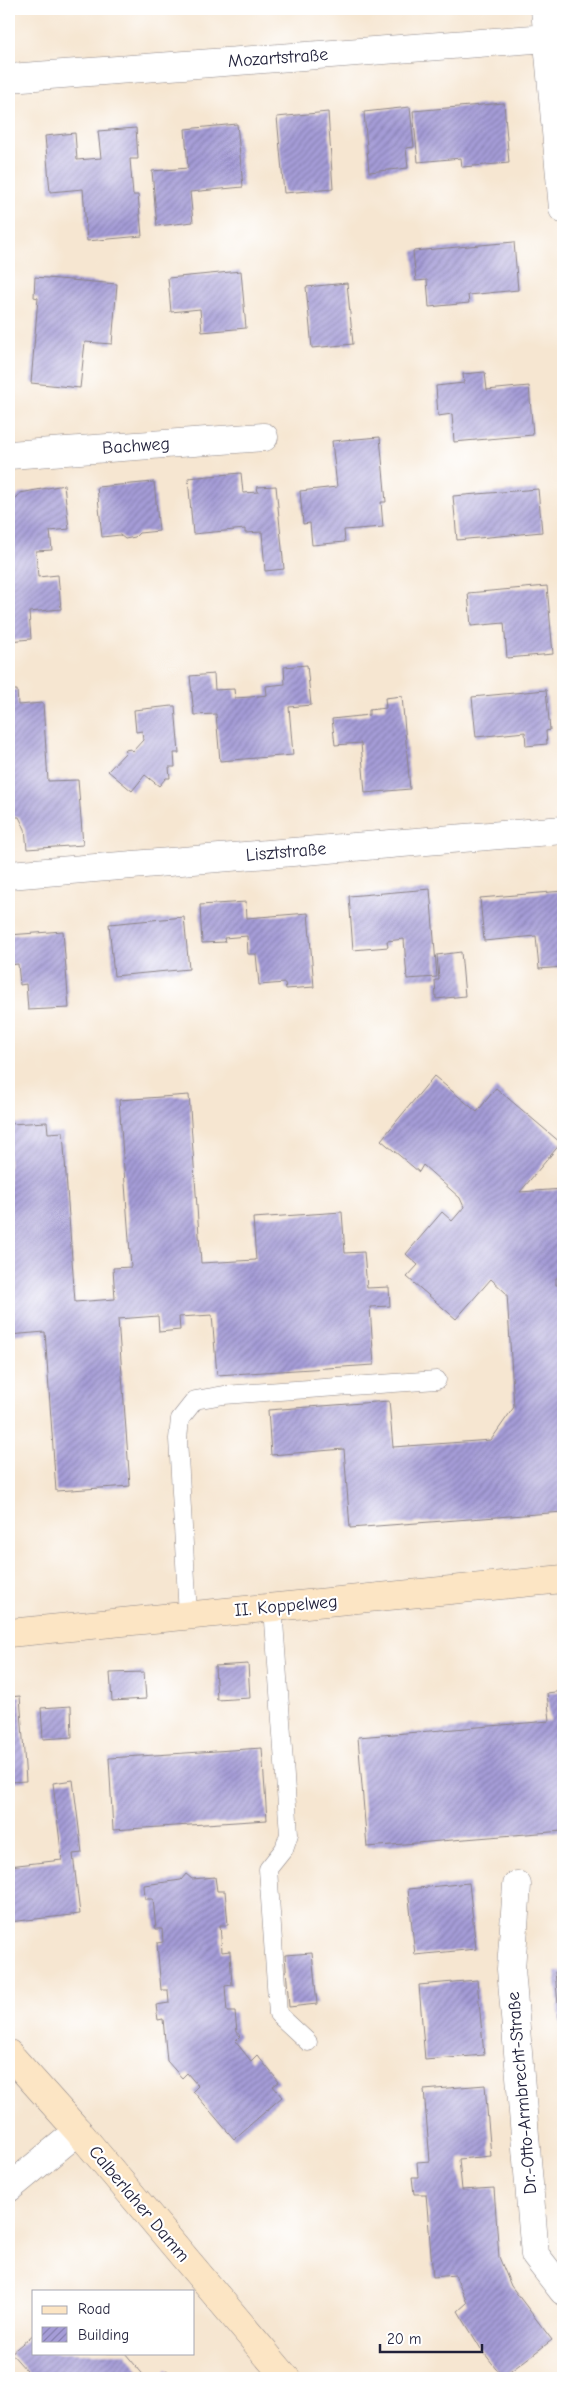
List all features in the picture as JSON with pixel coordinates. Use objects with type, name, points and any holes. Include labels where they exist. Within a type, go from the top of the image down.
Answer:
[{"type":"street","points":[[545,9],[555,37],[563,209]]},
{"type":"street","name":"Mozartstraße","points":[[9,78],[555,37]]},
{"type":"street","name":"Bachweg","points":[[9,456],[264,437]]},
{"type":"street","name":"Lisztstraße","points":[[9,875],[563,830]]},
{"type":"street","name":"II. Koppelweg","points":[[9,1633],[563,1579]]},
{"type":"street","name":"Dr.-Otto-Armbrecht-Straße","points":[[516,1885],[511,1969],[535,2255],[563,2291]]},
{"type":"street","name":"Calberlaher Damm","points":[[9,2054],[78,2131],[286,2378]]},
{"type":"street","points":[[9,2188],[78,2131]]},
{"type":"lane","points":[[188,1615],[178,1439],[180,1419],[195,1400],[224,1395],[437,1380]]},
{"type":"lane","points":[[273,1607],[289,1834],[284,1849],[268,1869],[278,2014],[308,2042]]},
{"type":"building","points":[[504,103],[509,163],[462,167],[461,158],[418,162],[413,111]]},
{"type":"building","points":[[410,107],[414,147],[406,148],[408,168],[369,172],[364,112]]},
{"type":"building","points":[[328,112],[333,189],[284,193],[277,117]]},
{"type":"building","points":[[237,124],[243,187],[190,192],[193,222],[157,226],[152,171],[188,168],[185,129]]},
{"type":"building","points":[[136,128],[138,159],[130,159],[133,195],[138,195],[142,236],[87,241],[83,189],[50,192],[45,136],[75,133],[77,160],[101,158],[98,131]]},
{"type":"building","points":[[514,242],[518,290],[468,295],[469,303],[429,307],[427,280],[416,281],[413,251]]},
{"type":"building","points":[[241,271],[246,328],[202,332],[200,309],[171,312],[168,278]]},
{"type":"building","points":[[35,277],[117,284],[112,344],[85,342],[80,388],[31,383],[38,298],[34,297]]},
{"type":"building","points":[[347,283],[353,344],[312,348],[306,287]]},
{"type":"building","points":[[485,372],[487,390],[529,386],[533,435],[454,442],[452,414],[438,416],[436,386],[464,383],[463,374]]},
{"type":"building","points":[[380,437],[386,502],[381,502],[383,527],[344,530],[345,542],[312,545],[310,523],[303,524],[300,491],[337,487],[332,441]]},
{"type":"building","points":[[241,473],[243,493],[258,492],[257,487],[276,486],[284,569],[265,571],[262,532],[245,533],[245,529],[193,534],[188,478]]},
{"type":"building","points":[[154,482],[159,531],[139,533],[135,537],[125,539],[120,535],[102,537],[97,487]]},
{"type":"building","points":[[64,485],[69,529],[50,531],[52,550],[36,551],[38,577],[58,575],[61,609],[29,612],[31,639],[9,641],[9,508],[20,493]]},
{"type":"building","points":[[538,489],[542,532],[457,540],[453,496]]},
{"type":"building","points":[[547,586],[553,654],[507,658],[504,623],[471,626],[468,593]]},
{"type":"building","points":[[307,665],[311,705],[289,707],[293,755],[220,761],[216,714],[194,715],[190,676],[214,674],[215,690],[234,689],[235,698],[251,697],[267,695],[266,686],[285,684],[284,667]]},
{"type":"building","points":[[9,690],[17,690],[18,705],[43,703],[48,781],[78,780],[83,845],[27,849],[25,829],[19,817],[9,817]]},
{"type":"building","points":[[546,690],[550,730],[546,731],[547,744],[526,746],[525,732],[476,737],[472,697]]},
{"type":"building","points":[[402,696],[410,789],[365,793],[361,743],[335,745],[332,719],[369,715],[369,710],[386,708],[385,698]]},
{"type":"building","points":[[175,706],[179,753],[174,753],[175,767],[169,767],[170,778],[166,778],[159,786],[145,775],[132,791],[108,771],[126,752],[125,750],[131,749],[133,751],[143,740],[142,731],[136,732],[134,710]]},
{"type":"building","points":[[430,889],[437,977],[407,979],[404,939],[387,941],[388,947],[353,950],[349,896]]},
{"type":"building","points":[[563,891],[563,967],[539,969],[536,936],[484,941],[480,898]]},
{"type":"building","points":[[246,902],[247,918],[308,913],[314,987],[286,989],[285,983],[259,985],[256,954],[248,954],[247,936],[224,938],[225,942],[202,943],[200,905]]},
{"type":"building","points":[[184,917],[189,969],[114,976],[109,924]]},
{"type":"building","points":[[63,931],[69,1008],[28,1010],[26,984],[20,985],[18,964],[9,965],[9,935]]},
{"type":"building","points":[[461,952],[465,996],[436,999],[435,980],[439,980],[437,955]]},
{"type":"building","points":[[434,1076],[477,1112],[496,1088],[561,1143],[520,1192],[563,1189],[563,1277],[556,1278],[556,1285],[563,1285],[563,1512],[350,1528],[344,1449],[271,1455],[268,1410],[389,1401],[393,1447],[491,1440],[514,1407],[507,1294],[491,1279],[456,1319],[407,1277],[418,1265],[406,1254],[442,1212],[452,1221],[464,1207],[460,1198],[423,1165],[419,1172],[381,1140]]},
{"type":"building","points":[[189,1095],[201,1263],[256,1260],[253,1218],[342,1212],[345,1253],[364,1252],[367,1288],[389,1287],[390,1306],[370,1307],[374,1365],[217,1375],[212,1315],[179,1317],[180,1330],[159,1332],[158,1316],[118,1319],[130,1486],[56,1491],[45,1332],[9,1335],[9,1124],[47,1122],[48,1133],[63,1132],[75,1302],[115,1299],[113,1268],[131,1267],[119,1100]]},
{"type":"building","points":[[248,1664],[250,1698],[217,1700],[215,1666]]},
{"type":"building","points":[[144,1672],[146,1699],[112,1701],[110,1673]]},
{"type":"building","points":[[563,1691],[563,1831],[367,1847],[358,1737],[550,1721],[547,1693]]},
{"type":"building","points":[[20,1696],[26,1781],[9,1782],[9,1697]]},
{"type":"building","points":[[71,1706],[72,1737],[43,1739],[41,1708]]},
{"type":"building","points":[[262,1748],[267,1820],[113,1830],[109,1758]]},
{"type":"building","points":[[73,1780],[82,1853],[73,1854],[80,1914],[9,1922],[9,1866],[62,1860],[53,1783]]},
{"type":"building","points":[[186,1874],[192,1879],[215,1877],[217,1891],[225,1891],[228,1925],[220,1925],[222,1952],[230,1951],[232,1985],[225,1986],[227,2012],[235,2012],[237,2032],[240,2036],[235,2041],[251,2061],[257,2055],[279,2082],[273,2086],[282,2097],[234,2139],[193,2091],[198,2086],[187,2073],[182,2078],[167,2061],[163,2019],[158,2020],[156,2005],[169,2003],[168,1990],[161,1990],[157,1943],[163,1942],[162,1929],[156,1929],[153,1899],[145,1899],[144,1885],[181,1880]]},
{"type":"building","points":[[469,1883],[476,1949],[415,1955],[408,1889]]},
{"type":"building","points":[[312,1953],[317,2004],[289,2007],[285,1955]]},
{"type":"building","points":[[563,1971],[563,2026],[560,2026],[555,1972]]},
{"type":"building","points":[[477,1980],[484,2055],[425,2060],[419,1985]]},
{"type":"building","points":[[485,2085],[491,2156],[459,2159],[462,2190],[494,2188],[499,2257],[511,2286],[552,2340],[503,2377],[481,2349],[458,2311],[467,2303],[455,2275],[433,2277],[426,2194],[414,2194],[412,2177],[418,2177],[417,2162],[430,2161],[424,2090]]},
{"type":"building","points":[[32,2336],[32,2354],[126,2354],[146,2378],[33,2378],[11,2353]]},
{"type":"building","points":[[167,2370],[173,2378],[157,2378]]}]
